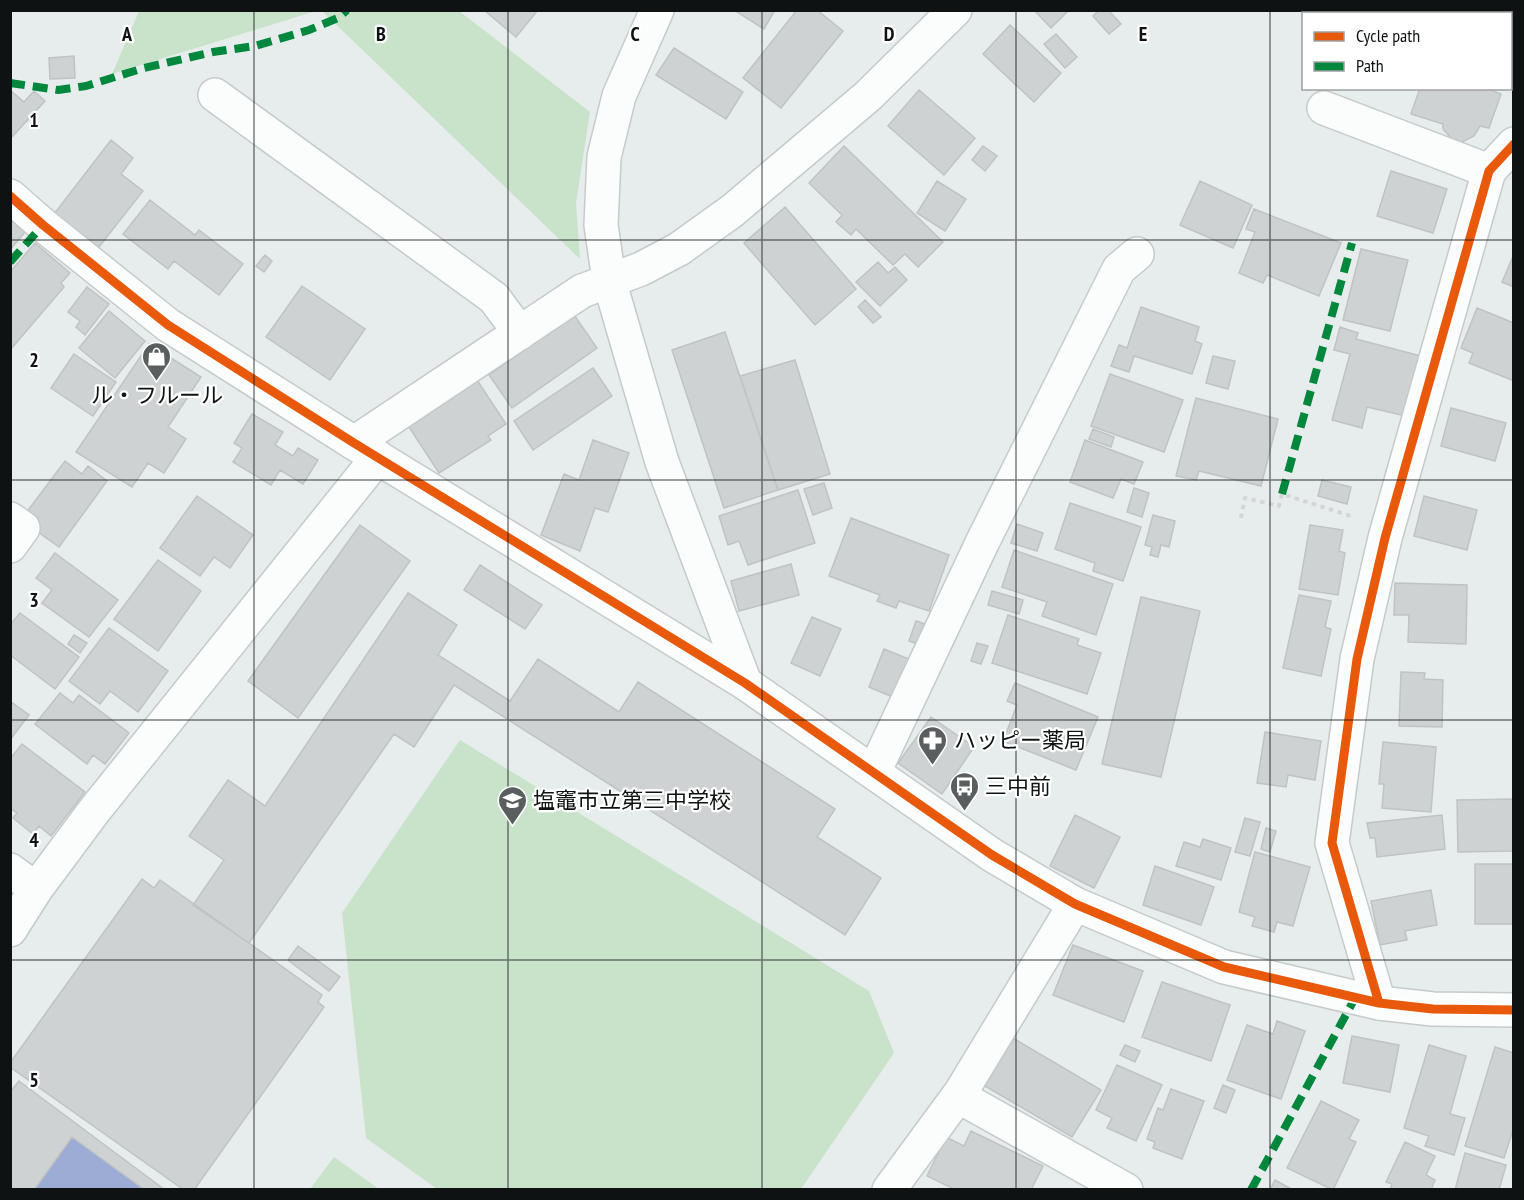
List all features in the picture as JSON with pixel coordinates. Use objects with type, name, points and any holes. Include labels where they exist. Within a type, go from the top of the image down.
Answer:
[{"type":"street","points":[[657,10],[619,96],[604,157],[601,225],[609,280],[662,462],[745,683]]},
{"type":"street","points":[[10,930],[23,879],[94,811],[366,450],[520,333],[582,291],[641,269],[679,249],[732,211],[867,96],[955,10]]},
{"type":"street","points":[[215,95],[494,298],[520,333]]},
{"type":"street","points":[[1324,108],[1489,171]]},
{"type":"street","points":[[1378,1003],[1332,843],[1358,659],[1385,538],[1489,171],[1514,144]]},
{"type":"street","points":[[10,196],[168,326],[745,683],[992,855],[1075,904],[1224,967],[1378,1003],[1433,1009],[1514,1010]]},
{"type":"street","points":[[874,772],[982,543],[1119,269],[1137,254]]},
{"type":"street","points":[[10,519],[23,528],[10,546]]},
{"type":"street","points":[[889,1190],[958,1096],[1075,904]]},
{"type":"street","points":[[958,1096],[1126,1190]]},
{"type":"path","points":[[1241,518],[1245,498],[1279,506],[1282,494],[1365,520]]},
{"type":"green space","points":[[139,10],[316,11],[112,74]]},
{"type":"green space","points":[[322,11],[459,11],[590,112],[576,203],[580,259]]},
{"type":"green space","points":[[460,740],[869,991],[894,1053],[801,1189],[437,1189],[366,1138],[342,913]]},
{"type":"green space","points":[[334,1157],[379,1189],[310,1189]]},
{"type":"water","points":[[72,1137],[145,1190],[34,1190]]},
{"type":"building","points":[[484,10],[538,10],[516,37]]},
{"type":"building","points":[[734,10],[775,10],[764,29]]},
{"type":"building","points":[[797,10],[817,10],[843,31],[781,108],[743,78]]},
{"type":"building","points":[[1034,10],[1069,10],[1051,28]]},
{"type":"building","points":[[1099,10],[1108,10],[1121,24],[1109,34],[1093,16]]},
{"type":"building","points":[[1453,10],[1503,10],[1503,12],[1453,12]]},
{"type":"building","points":[[1010,25],[1061,73],[1034,102],[983,54]]},
{"type":"building","points":[[1056,34],[1077,57],[1065,68],[1044,44]]},
{"type":"building","points":[[674,48],[743,92],[726,119],[656,75]]},
{"type":"building","points":[[74,56],[75,78],[50,79],[49,58]]},
{"type":"building","points":[[10,90],[24,102],[34,91],[45,101],[10,139]]},
{"type":"building","points":[[919,90],[975,138],[944,175],[888,126]]},
{"type":"building","points":[[1419,90],[1490,90],[1501,94],[1489,128],[1480,126],[1474,136],[1462,142],[1451,138],[1443,129],[1443,124],[1411,114]]},
{"type":"building","points":[[111,140],[133,158],[121,174],[143,191],[99,247],[54,214]]},
{"type":"building","points":[[844,146],[943,242],[918,267],[905,254],[893,265],[856,229],[851,235],[836,222],[842,215],[809,183]]},
{"type":"building","points":[[983,146],[997,156],[985,171],[972,160]]},
{"type":"building","points":[[1391,171],[1447,189],[1433,233],[1377,216]]},
{"type":"building","points":[[937,181],[966,199],[945,231],[917,213]]},
{"type":"building","points":[[1200,181],[1252,205],[1233,248],[1180,225]]},
{"type":"building","points":[[150,200],[195,235],[199,230],[243,264],[219,295],[174,261],[168,269],[123,234]]},
{"type":"building","points":[[785,207],[856,289],[815,325],[744,243]]},
{"type":"building","points":[[1254,209],[1341,243],[1319,296],[1267,275],[1263,283],[1239,273],[1255,232],[1246,229]]},
{"type":"building","points":[[10,219],[25,232],[10,250]]},
{"type":"building","points":[[35,243],[70,273],[61,283],[64,287],[11,349],[10,272]]},
{"type":"building","points":[[1361,249],[1408,260],[1390,331],[1343,320]]},
{"type":"building","points":[[1514,254],[1514,287],[1502,282]]},
{"type":"building","points":[[265,255],[272,261],[264,272],[256,266]]},
{"type":"building","points":[[878,262],[888,273],[895,267],[907,280],[880,306],[856,282]]},
{"type":"building","points":[[302,286],[365,329],[330,380],[266,337]]},
{"type":"building","points":[[87,287],[109,304],[85,335],[76,327],[80,321],[68,312]]},
{"type":"building","points":[[865,300],[881,317],[873,323],[858,307]]},
{"type":"building","points":[[1141,307],[1199,327],[1195,341],[1202,344],[1192,374],[1134,356],[1129,372],[1111,366],[1119,345],[1127,348]]},
{"type":"building","points":[[1477,308],[1514,323],[1514,381],[1469,363],[1473,353],[1461,348]]},
{"type":"building","points":[[109,311],[145,341],[115,378],[79,348]]},
{"type":"building","points":[[574,315],[597,348],[512,408],[489,375]]},
{"type":"building","points":[[1340,327],[1358,333],[1356,339],[1421,356],[1406,416],[1367,407],[1362,428],[1332,420],[1350,354],[1334,350]]},
{"type":"building","points":[[725,332],[778,490],[724,508],[672,350]]},
{"type":"building","points":[[149,344],[201,377],[168,427],[186,439],[164,473],[148,463],[132,487],[76,452]]},
{"type":"building","points":[[74,354],[116,382],[93,416],[51,388]]},
{"type":"building","points":[[1213,356],[1235,361],[1228,389],[1206,383]]},
{"type":"building","points":[[795,360],[830,474],[778,490],[740,376]]},
{"type":"building","points":[[593,368],[612,396],[533,450],[514,421]]},
{"type":"building","points":[[1110,374],[1183,400],[1164,452],[1091,426]]},
{"type":"building","points":[[477,380],[506,424],[488,436],[491,440],[439,473],[407,424]]},
{"type":"building","points":[[1196,398],[1278,419],[1261,486],[1199,471],[1196,480],[1176,476]]},
{"type":"building","points":[[1451,408],[1506,423],[1495,461],[1441,446]]},
{"type":"building","points":[[252,414],[283,432],[275,445],[293,456],[298,448],[318,460],[303,484],[280,470],[271,485],[233,462],[242,448],[234,443]]},
{"type":"building","points":[[1093,429],[1114,437],[1111,447],[1089,439]]},
{"type":"building","points":[[593,440],[629,453],[608,512],[595,508],[580,551],[541,535],[564,474],[579,480]]},
{"type":"building","points":[[1085,440],[1143,462],[1134,484],[1121,479],[1113,498],[1070,482]]},
{"type":"building","points":[[65,461],[82,474],[88,466],[107,481],[59,547],[34,529],[39,523],[26,513]]},
{"type":"building","points":[[1322,480],[1351,487],[1347,504],[1318,496]]},
{"type":"building","points":[[824,483],[832,508],[813,515],[804,489]]},
{"type":"building","points":[[1134,488],[1149,493],[1142,517],[1127,512]]},
{"type":"building","points":[[798,490],[815,543],[748,565],[739,541],[728,545],[719,516]]},
{"type":"building","points":[[197,496],[253,535],[230,568],[214,557],[200,576],[160,548]]},
{"type":"building","points":[[1424,496],[1477,510],[1467,550],[1414,536]]},
{"type":"building","points":[[1070,503],[1141,527],[1123,581],[1093,571],[1095,563],[1055,549]]},
{"type":"building","points":[[1153,515],[1175,521],[1169,547],[1161,545],[1158,557],[1150,555],[1152,547],[1145,545]]},
{"type":"building","points":[[851,518],[949,555],[929,611],[899,601],[896,608],[877,601],[880,595],[829,576]]},
{"type":"building","points":[[1017,524],[1043,533],[1037,551],[1011,543]]},
{"type":"building","points":[[360,525],[410,561],[298,718],[248,681]]},
{"type":"building","points":[[1310,525],[1343,530],[1339,551],[1345,553],[1338,595],[1299,589]]},
{"type":"building","points":[[1014,550],[1113,584],[1096,635],[1042,616],[1047,602],[1002,587]]},
{"type":"building","points":[[55,553],[118,600],[89,637],[42,603],[52,590],[36,578]]},
{"type":"building","points":[[158,560],[201,591],[158,651],[114,619]]},
{"type":"building","points":[[791,564],[799,595],[739,611],[731,581]]},
{"type":"building","points":[[480,565],[542,605],[525,629],[464,590]]},
{"type":"building","points":[[1395,583],[1467,585],[1466,644],[1408,642],[1409,615],[1394,615]]},
{"type":"building","points":[[992,591],[1023,600],[1019,614],[988,605]]},
{"type":"building","points":[[408,593],[457,625],[438,655],[510,701],[538,659],[619,712],[638,682],[835,809],[817,837],[881,878],[845,935],[454,685],[414,747],[394,734],[249,943],[193,905],[224,860],[189,836],[228,780],[265,806]]},
{"type":"building","points":[[1299,595],[1331,601],[1325,627],[1331,629],[1321,676],[1283,668]]},
{"type":"building","points":[[1141,597],[1200,611],[1161,777],[1102,764]]},
{"type":"building","points":[[20,613],[79,657],[55,689],[10,655],[10,625]]},
{"type":"building","points":[[1008,615],[1079,639],[1077,645],[1101,653],[1087,694],[992,663]]},
{"type":"building","points":[[812,617],[841,629],[820,676],[791,663]]},
{"type":"building","points":[[916,621],[928,625],[921,645],[909,641]]},
{"type":"building","points":[[109,628],[168,671],[138,712],[110,691],[100,704],[69,681]]},
{"type":"building","points":[[74,635],[87,643],[80,653],[68,644]]},
{"type":"building","points":[[977,643],[988,646],[981,664],[971,661]]},
{"type":"building","points":[[884,649],[911,660],[895,698],[869,687]]},
{"type":"building","points":[[1401,672],[1425,673],[1424,679],[1443,680],[1442,727],[1399,726]]},
{"type":"building","points":[[1015,683],[1098,717],[1076,770],[1003,741],[1017,705],[1007,701]]},
{"type":"building","points":[[60,693],[73,703],[79,695],[129,733],[105,764],[93,755],[87,764],[35,724]]},
{"type":"building","points":[[10,701],[29,715],[10,740]]},
{"type":"building","points":[[931,717],[974,747],[942,794],[898,763]]},
{"type":"building","points":[[1265,732],[1321,741],[1315,780],[1288,775],[1286,787],[1257,783]]},
{"type":"building","points":[[1383,742],[1436,747],[1431,812],[1382,808],[1384,784],[1379,784]]},
{"type":"building","points":[[22,744],[85,792],[51,836],[39,826],[33,834],[13,818],[17,813],[10,808],[10,759]]},
{"type":"building","points":[[1514,799],[1514,851],[1458,852],[1457,800]]},
{"type":"building","points":[[1075,815],[1120,837],[1094,888],[1050,866]]},
{"type":"building","points":[[1442,815],[1445,849],[1377,857],[1375,838],[1370,838],[1367,823]]},
{"type":"building","points":[[1245,818],[1260,822],[1250,856],[1235,852]]},
{"type":"building","points":[[1266,828],[1276,831],[1270,852],[1261,849]]},
{"type":"building","points":[[1203,839],[1231,848],[1221,880],[1176,866],[1184,842],[1200,847]]},
{"type":"building","points":[[1255,852],[1310,867],[1293,926],[1277,922],[1274,932],[1252,926],[1255,917],[1239,912]]},
{"type":"building","points":[[1475,864],[1514,864],[1514,929],[1513,924],[1475,924]]},
{"type":"building","points":[[1155,866],[1214,887],[1201,925],[1143,905]]},
{"type":"building","points":[[142,879],[154,888],[160,880],[322,995],[318,1002],[324,1007],[194,1190],[184,1190],[10,1067],[10,1063]]},
{"type":"building","points":[[1431,890],[1437,925],[1405,931],[1407,940],[1380,945],[1371,901]]},
{"type":"building","points":[[1073,945],[1143,971],[1124,1022],[1053,995]]},
{"type":"building","points":[[298,946],[340,977],[329,991],[288,960]]},
{"type":"building","points":[[1162,982],[1230,1005],[1211,1061],[1142,1037]]},
{"type":"building","points":[[1277,1021],[1305,1031],[1281,1099],[1227,1080],[1247,1025],[1273,1034]]},
{"type":"building","points":[[1352,1036],[1399,1045],[1390,1092],[1343,1083]]},
{"type":"building","points":[[1013,1038],[1101,1090],[1072,1137],[985,1086]]},
{"type":"building","points":[[1125,1045],[1140,1051],[1135,1062],[1120,1055]]},
{"type":"building","points":[[1429,1045],[1466,1056],[1450,1114],[1465,1118],[1454,1155],[1425,1146],[1429,1136],[1404,1128]]},
{"type":"building","points":[[1495,1047],[1514,1053],[1514,1127],[1504,1158],[1465,1146]]},
{"type":"building","points":[[1117,1065],[1162,1085],[1136,1141],[1107,1128],[1112,1118],[1096,1110]]},
{"type":"building","points":[[19,1081],[165,1190],[145,1190],[72,1137],[34,1190],[10,1190],[10,1092]]},
{"type":"building","points":[[1223,1085],[1235,1090],[1226,1113],[1214,1108]]},
{"type":"building","points":[[1171,1089],[1204,1101],[1182,1159],[1153,1148],[1155,1142],[1147,1139],[1158,1108],[1163,1110]]},
{"type":"building","points":[[1321,1101],[1359,1120],[1349,1139],[1356,1142],[1333,1190],[1287,1168]]},
{"type":"building","points":[[971,1131],[1043,1166],[1031,1190],[956,1190],[927,1176],[946,1137],[964,1146]]},
{"type":"building","points":[[1405,1142],[1435,1156],[1426,1175],[1435,1180],[1431,1190],[1390,1190],[1392,1184],[1386,1182]]},
{"type":"building","points":[[1465,1153],[1506,1165],[1499,1190],[1455,1190]]},
{"type":"building","points":[[1275,1180],[1293,1190],[1270,1190]]},
{"type":"marked path","points":[[10,83],[58,90],[86,86],[144,68],[213,52],[255,46],[309,30],[338,18],[347,10]]},
{"type":"marked path","points":[[10,262],[43,225]]},
{"type":"marked path","points":[[1282,494],[1352,243]]},
{"type":"marked path","points":[[1251,1190],[1355,998]]},
{"type":"cycle path","points":[[1379,1003],[1332,843],[1357,659],[1385,538],[1489,171],[1514,144]]},
{"type":"cycle path","points":[[10,196],[168,325],[354,443],[745,683],[992,855],[1075,904],[1224,967],[1379,1003],[1433,1009],[1514,1010]]},
{"type":"place","name":"ル・フルール","points":[[157,382]]},
{"type":"place","name":"ハッピー薬局","points":[[933,766]]},
{"type":"place","name":"三中前","points":[[964,812]]},
{"type":"place","name":"塩竈市立第三中学校","points":[[512,826]]}]
